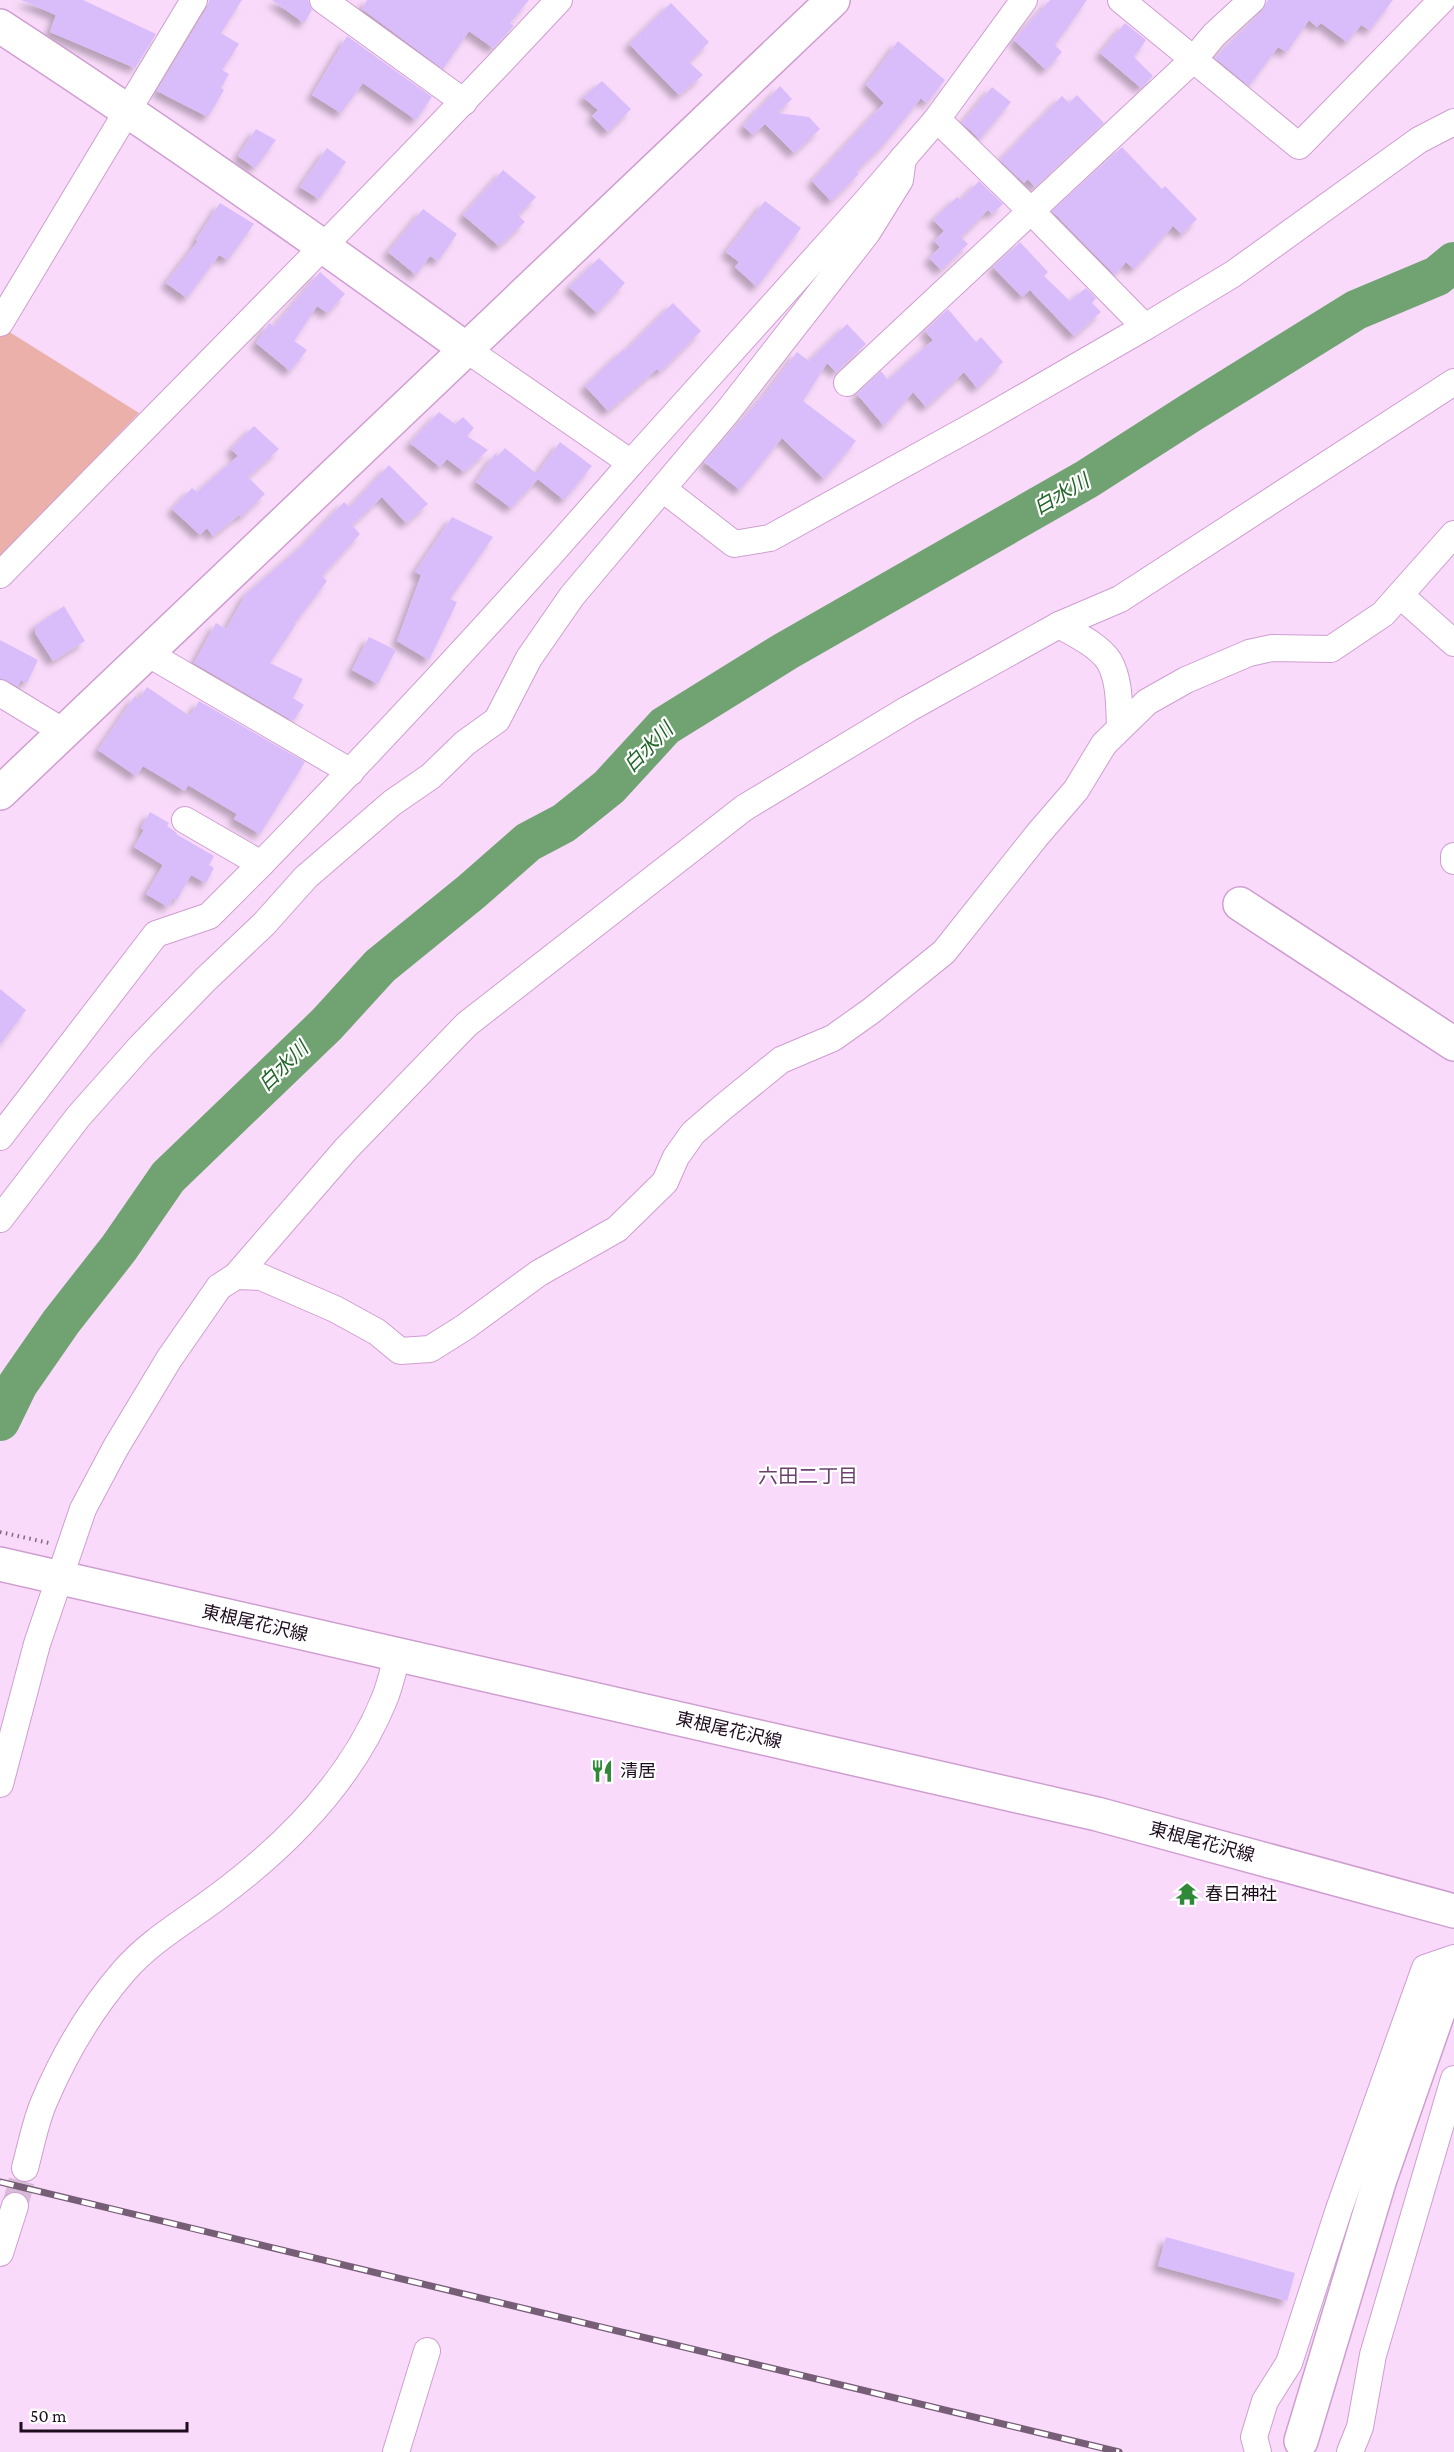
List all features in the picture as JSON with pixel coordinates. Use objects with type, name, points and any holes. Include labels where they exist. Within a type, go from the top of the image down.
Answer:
[{"type":"street","points":[[0,323],[194,0]]},
{"type":"street","points":[[323,0],[464,102]]},
{"type":"street","points":[[0,575],[464,102],[559,0]]},
{"type":"street","points":[[0,793],[832,0]]},
{"type":"street","points":[[0,1137],[156,934],[209,916],[351,772],[530,579],[937,119],[1024,0]]},
{"type":"street","points":[[1122,0],[1299,146],[1442,0]]},
{"type":"street","points":[[848,383],[1194,59],[1214,35],[1252,0]]},
{"type":"street","points":[[0,26],[129,110],[323,244],[466,349],[631,464]]},
{"type":"street","points":[[937,119],[1145,327]]},
{"type":"street","points":[[663,489],[734,544],[770,538],[982,421],[1233,274],[1419,140],[1454,122]]},
{"type":"street","points":[[0,1219],[78,1117],[206,979],[264,924],[306,877],[392,803],[431,776],[465,743],[497,720],[529,658],[572,596],[728,411],[867,233],[900,180],[903,158]]},
{"type":"street","points":[[0,1784],[55,1577],[83,1509],[116,1447],[169,1359],[219,1287],[236,1276],[345,1149],[467,1024],[744,808],[908,709],[1059,624],[1120,599],[1454,382]]},
{"type":"street","points":[[236,1276],[261,1277],[307,1296],[377,1332],[400,1351],[430,1349],[465,1327],[539,1273],[617,1229],[666,1182],[676,1156],[693,1133],[722,1108],[781,1060],[833,1038],[862,1018],[944,952],[1076,790],[1104,744],[1147,702],[1186,680],[1249,653],[1272,648],[1331,649],[1383,614],[1454,534]]},
{"type":"street","points":[[1400,595],[1454,643]]},
{"type":"street","points":[[1059,624],[1092,645],[1109,661],[1119,692],[1120,727]]},
{"type":"street","points":[[147,654],[351,772]]},
{"type":"street","points":[[0,693],[64,732]]},
{"type":"street","points":[[185,820],[261,864]]},
{"type":"street","points":[[1454,856],[1454,861]]},
{"type":"street","points":[[1240,904],[1454,1044]]},
{"type":"street","name":"東根尾花沢線","points":[[0,1564],[1097,1814],[1454,1911]]},
{"type":"street","points":[[25,2168],[43,2104],[65,2058],[124,1970],[170,1929],[216,1898],[262,1860],[337,1783],[366,1737],[380,1708],[397,1656]]},
{"type":"street","points":[[1258,2452],[1254,2437],[1265,2401],[1289,2363],[1339,2209],[1425,1968],[1454,1958]]},
{"type":"street","points":[[1301,2441],[1380,2179],[1454,1967]]},
{"type":"street","points":[[1350,2452],[1360,2427],[1373,2355],[1454,2079]]},
{"type":"street","points":[[0,2253],[15,2206]]},
{"type":"street","points":[[396,2452],[427,2351]]},
{"type":"path","points":[[0,1532],[52,1544]]},
{"type":"shaded area","points":[[3,328],[139,413],[0,557],[0,333]]},
{"type":"building","points":[[21,0],[83,0],[156,34],[135,68],[50,32],[56,15]]},
{"type":"building","points":[[209,0],[242,0],[221,33],[239,44],[222,70],[229,74],[221,88],[224,90],[208,117],[157,91],[207,8]]},
{"type":"building","points":[[272,0],[308,0],[312,10],[304,23]]},
{"type":"building","points":[[367,0],[529,0],[510,23],[514,26],[493,48],[469,31],[443,69],[362,9]]},
{"type":"building","points":[[1050,0],[1087,0],[1055,45],[1062,52],[1046,70],[1014,40]]},
{"type":"building","points":[[1268,0],[1393,0],[1370,30],[1361,25],[1347,42],[1321,23],[1317,27],[1309,20],[1287,52],[1278,47],[1249,86],[1215,58],[1262,11]]},
{"type":"building","points":[[671,3],[709,42],[689,62],[703,75],[679,95],[629,44]]},
{"type":"building","points":[[1125,23],[1146,40],[1134,57],[1153,76],[1141,88],[1100,53]]},
{"type":"building","points":[[347,36],[432,97],[416,120],[363,83],[341,113],[312,95]]},
{"type":"building","points":[[898,41],[945,80],[927,103],[921,98],[885,143],[856,171],[859,174],[831,201],[812,181],[884,103],[866,85]]},
{"type":"building","points":[[602,81],[631,109],[608,132],[592,116],[598,110],[583,97]]},
{"type":"building","points":[[780,86],[792,99],[777,113],[809,117],[820,129],[794,153],[765,124],[753,135],[743,126],[755,113],[752,110],[757,111]]},
{"type":"building","points":[[992,87],[1011,102],[980,139],[962,123]]},
{"type":"building","points":[[1077,95],[1104,123],[1035,187],[1028,179],[1024,183],[1000,160],[1062,96],[1069,103]]},
{"type":"building","points":[[256,129],[276,140],[255,168],[238,156]]},
{"type":"building","points":[[1122,147],[1162,189],[1165,186],[1197,219],[1182,234],[1173,226],[1134,269],[1126,262],[1115,275],[1052,211]]},
{"type":"building","points":[[327,148],[346,162],[319,199],[300,187]]},
{"type":"building","points":[[503,170],[536,197],[518,215],[525,222],[499,246],[463,215]]},
{"type":"building","points":[[979,181],[1003,204],[992,214],[988,210],[961,237],[968,244],[941,270],[929,258],[940,247],[934,241],[944,231],[933,220],[957,197],[961,200]]},
{"type":"building","points":[[765,201],[801,228],[757,287],[735,267],[739,262],[726,252]]},
{"type":"building","points":[[220,203],[254,224],[228,260],[219,255],[187,298],[166,283],[198,241],[196,240]]},
{"type":"building","points":[[423,209],[457,234],[438,261],[430,256],[416,275],[388,252]]},
{"type":"building","points":[[1020,242],[1048,272],[1044,276],[1070,301],[1086,288],[1096,298],[1092,303],[1101,312],[1074,336],[1030,290],[1022,297],[993,267]]},
{"type":"building","points":[[599,258],[625,283],[597,313],[569,287]]},
{"type":"building","points":[[320,272],[345,294],[328,313],[317,306],[294,341],[307,350],[290,371],[256,343],[269,323],[273,326],[278,322]]},
{"type":"building","points":[[673,303],[701,331],[660,372],[657,369],[608,411],[585,386],[624,349],[625,351]]},
{"type":"building","points":[[948,309],[976,342],[981,337],[1003,362],[977,388],[964,372],[926,407],[913,392],[884,426],[857,394],[881,371],[888,380],[933,340],[925,331]]},
{"type":"building","points":[[847,324],[866,344],[836,372],[827,363],[803,401],[856,441],[824,479],[782,438],[740,490],[704,462],[766,393],[797,352],[809,361]]},
{"type":"building","points":[[439,412],[455,424],[463,417],[474,428],[467,436],[488,450],[464,472],[447,459],[440,467],[410,443]]},
{"type":"building","points":[[254,426],[279,449],[248,477],[265,494],[241,517],[239,515],[213,536],[207,528],[200,535],[172,509],[192,488],[197,492],[238,456],[231,449]]},
{"type":"building","points":[[560,442],[592,466],[564,500],[538,479],[511,508],[476,482],[495,454],[498,456],[505,448],[537,474]]},
{"type":"building","points":[[389,465],[428,504],[406,523],[382,497],[352,525],[360,534],[322,576],[327,581],[295,623],[270,663],[303,679],[293,698],[304,705],[293,721],[194,663],[216,623],[226,629],[246,594],[305,543],[344,502],[350,507]]},
{"type":"building","points":[[452,517],[493,537],[450,599],[457,602],[429,660],[397,641],[421,575],[415,572]]},
{"type":"building","points":[[64,606],[85,641],[53,661],[35,633],[35,626]]},
{"type":"building","points":[[369,637],[396,650],[378,684],[352,670]]},
{"type":"building","points":[[0,640],[38,660],[27,683],[21,680],[18,686],[0,678]]},
{"type":"building","points":[[147,687],[190,716],[199,701],[305,762],[260,834],[234,819],[237,814],[188,785],[185,791],[143,766],[136,776],[98,750],[135,696],[139,699]]},
{"type":"building","points":[[150,812],[169,823],[167,826],[176,834],[214,856],[209,865],[214,868],[206,883],[191,875],[177,900],[173,898],[168,907],[146,894],[163,865],[134,847],[144,830],[141,828]]},
{"type":"building","points":[[0,989],[26,1010],[0,1045]]},
{"type":"building","points":[[1166,2237],[1295,2273],[1287,2301],[1158,2266]]},
{"type":"waterway","name":"白水川","points":[[0,1421],[18,1384],[61,1322],[119,1248],[168,1177],[327,1024],[380,966],[528,842],[564,823],[609,787],[665,726],[786,651],[1087,479],[1356,310],[1437,276],[1454,262]]},
{"type":"tunnel","points":[[15,2206],[25,2168]]},
{"type":"railway","points":[[0,2182],[1119,2452]]},
{"type":"place","name":"清居","points":[[602,1771]]},
{"type":"place","name":"春日神社","points":[[1187,1894]]},
{"type":"district","name":"六田二丁目","points":[[808,1476]]}]
